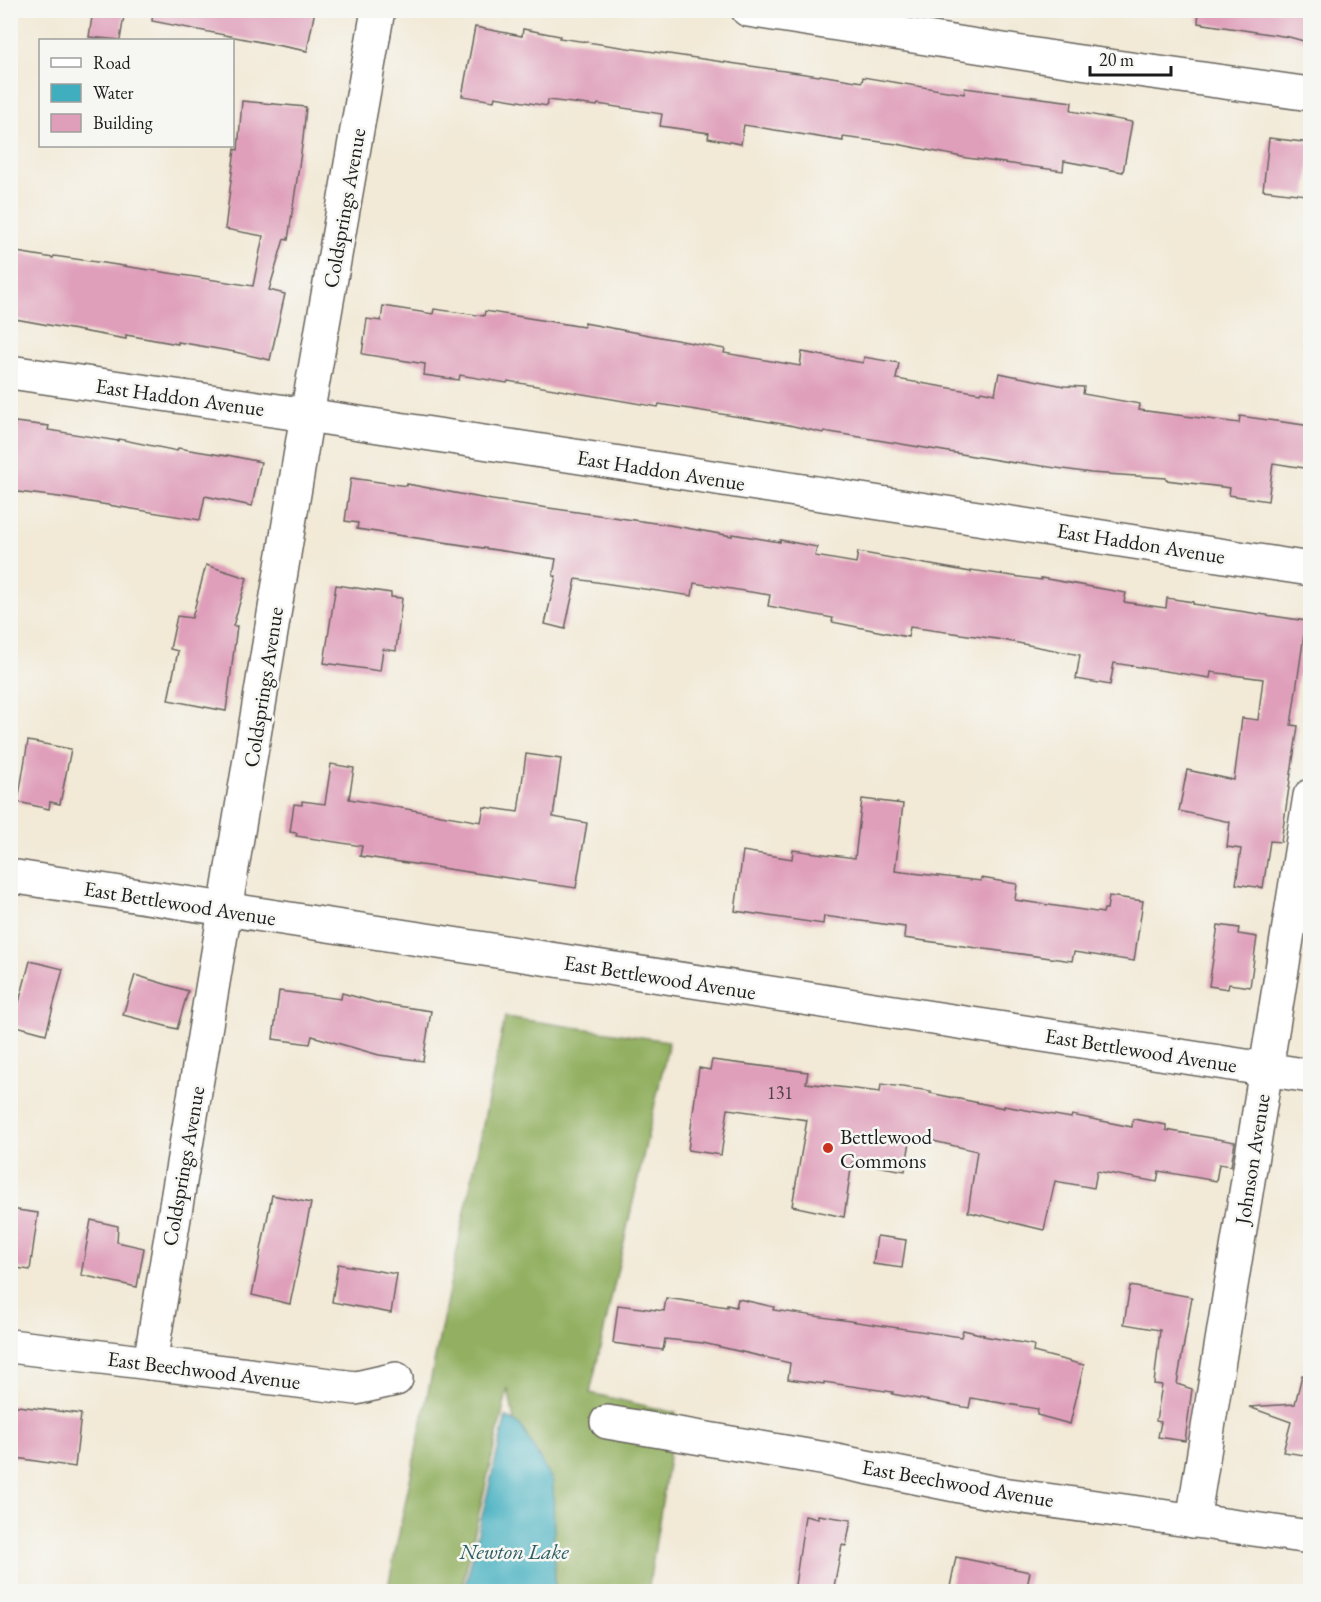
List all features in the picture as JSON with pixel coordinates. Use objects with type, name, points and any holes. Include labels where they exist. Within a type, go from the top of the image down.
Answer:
[{"type":"street","name":"Coldsprings Avenue","points":[[150,1363],[378,10]]},
{"type":"street","points":[[748,10],[1073,61],[1311,94]]},
{"type":"street","name":"East Haddon Avenue","points":[[10,372],[1311,569]]},
{"type":"street","name":"Johnson Avenue","points":[[1193,1521],[1311,796]]},
{"type":"street","name":"East Bettlewood Avenue","points":[[10,876],[1311,1076]]},
{"type":"street","name":"East Beechwood Avenue","points":[[10,1346],[357,1388],[396,1378]]},
{"type":"street","name":"East Beechwood Avenue","points":[[607,1422],[826,1459],[995,1493],[1311,1537]]},
{"type":"green space","points":[[505,1017],[669,1041],[590,1393],[676,1413],[648,1591],[547,1591],[508,1388],[461,1591],[387,1592]]},
{"type":"water","name":"Newton Lake","points":[[506,1416],[521,1426],[553,1482],[555,1591],[464,1591]]},
{"type":"building","points":[[93,10],[125,10],[120,39],[89,37]]},
{"type":"building","points":[[153,10],[315,10],[307,51],[152,21]]},
{"type":"building","points":[[1199,10],[1311,10],[1311,43],[1289,37],[1198,23]]},
{"type":"building","points":[[475,27],[522,36],[523,29],[560,36],[559,38],[862,82],[863,77],[964,94],[965,88],[1072,102],[1071,111],[1132,122],[1123,172],[1064,161],[1063,171],[967,158],[897,144],[843,137],[843,141],[744,125],[741,144],[708,138],[709,133],[660,126],[662,114],[598,104],[597,106],[548,100],[547,106],[495,97],[494,101],[462,96]]},
{"type":"building","points":[[242,101],[306,107],[288,240],[284,239],[269,290],[285,294],[270,360],[178,342],[178,344],[126,335],[126,339],[10,318],[10,251],[253,286],[263,236],[225,229],[235,149],[238,150]]},
{"type":"building","points":[[1269,138],[1311,143],[1306,195],[1263,190]]},
{"type":"building","points":[[383,306],[433,314],[434,309],[484,316],[485,311],[584,327],[584,323],[725,349],[724,353],[800,366],[802,352],[863,363],[864,357],[899,363],[896,379],[980,393],[981,391],[995,394],[999,373],[1064,386],[1084,387],[1083,394],[1140,404],[1139,410],[1239,423],[1240,416],[1311,426],[1311,469],[1273,463],[1268,501],[1229,495],[1230,488],[1166,480],[1166,478],[1091,473],[1015,463],[508,381],[507,383],[460,375],[459,380],[424,375],[425,364],[362,354],[367,319],[381,321]]},
{"type":"building","points":[[15,422],[49,426],[48,430],[118,441],[119,439],[177,451],[178,448],[261,462],[252,506],[205,496],[200,520],[10,491],[10,461]]},
{"type":"building","points":[[351,478],[407,486],[407,484],[492,500],[732,536],[732,534],[780,542],[780,540],[817,547],[815,556],[856,563],[858,552],[971,572],[971,570],[1041,580],[1041,578],[1126,593],[1124,602],[1166,608],[1167,598],[1306,621],[1291,725],[1298,726],[1281,842],[1270,841],[1263,888],[1236,884],[1241,849],[1227,847],[1230,822],[1179,811],[1187,770],[1234,780],[1242,718],[1258,720],[1263,679],[1211,672],[1210,678],[1114,663],[1110,685],[1076,679],[1080,655],[997,639],[910,627],[908,637],[832,622],[833,618],[768,606],[770,595],[694,583],[692,596],[576,579],[565,629],[545,624],[556,576],[553,576],[556,559],[357,529],[358,523],[345,521]]},
{"type":"building","points":[[206,565],[247,578],[233,626],[237,626],[226,711],[168,700],[178,651],[170,649],[177,616],[192,618]]},
{"type":"building","points":[[336,585],[391,593],[391,597],[402,598],[396,651],[383,649],[380,671],[324,663]]},
{"type":"building","points":[[28,741],[71,749],[60,804],[50,802],[49,809],[18,802]]},
{"type":"building","points":[[526,754],[561,759],[553,817],[587,823],[576,888],[360,856],[362,846],[296,836],[297,833],[290,832],[294,804],[302,805],[302,801],[325,804],[331,764],[354,768],[349,799],[481,822],[484,807],[518,812]]},
{"type":"building","points":[[862,799],[903,804],[895,871],[981,881],[981,878],[1017,884],[1015,900],[1103,913],[1104,909],[1107,909],[1109,896],[1143,901],[1134,961],[1074,952],[1072,961],[904,938],[905,927],[824,916],[823,924],[735,911],[743,851],[792,859],[793,850],[855,858]]},
{"type":"building","points":[[1218,925],[1239,928],[1238,934],[1257,937],[1250,987],[1229,984],[1228,989],[1209,986]]},
{"type":"building","points":[[30,961],[63,969],[46,1034],[13,1025]]},
{"type":"building","points":[[135,975],[188,991],[177,1029],[123,1015]]},
{"type":"building","points":[[279,991],[341,999],[342,993],[378,1003],[431,1011],[423,1061],[379,1055],[312,1036],[310,1044],[273,1039]]},
{"type":"building","points":[[712,1060],[808,1072],[806,1083],[880,1092],[881,1084],[931,1091],[930,1093],[1004,1108],[1004,1106],[1071,1118],[1072,1115],[1132,1127],[1133,1119],[1166,1125],[1166,1130],[1235,1142],[1231,1166],[1219,1164],[1216,1181],[1159,1171],[1157,1182],[1097,1171],[1094,1188],[1055,1181],[1044,1230],[968,1212],[977,1151],[911,1136],[905,1171],[852,1162],[844,1217],[792,1206],[807,1120],[728,1109],[721,1155],[688,1150],[699,1068],[710,1070]]},
{"type":"building","points":[[272,1195],[311,1203],[290,1304],[252,1295]]},
{"type":"building","points":[[10,1209],[38,1213],[30,1270],[10,1267]]},
{"type":"building","points":[[91,1220],[118,1226],[117,1242],[144,1248],[137,1287],[81,1275]]},
{"type":"building","points":[[877,1236],[906,1240],[902,1268],[873,1264]]},
{"type":"building","points":[[338,1264],[397,1274],[391,1313],[332,1302]]},
{"type":"building","points":[[1130,1286],[1192,1297],[1177,1384],[1192,1389],[1185,1441],[1158,1437],[1161,1422],[1156,1421],[1162,1385],[1154,1384],[1160,1330],[1124,1324]]},
{"type":"building","points":[[666,1298],[727,1307],[727,1305],[736,1307],[738,1299],[774,1307],[773,1310],[961,1337],[963,1330],[1034,1345],[1033,1352],[1084,1365],[1070,1424],[1037,1415],[1038,1409],[971,1398],[969,1408],[892,1394],[893,1392],[788,1379],[790,1363],[703,1343],[665,1339],[663,1350],[613,1343],[618,1305],[664,1311]]},
{"type":"building","points":[[1302,1375],[1311,1376],[1311,1456],[1283,1452],[1291,1422],[1249,1407],[1295,1404]]},
{"type":"building","points":[[10,1405],[81,1414],[75,1467],[10,1457]]},
{"type":"building","points":[[818,1515],[851,1520],[846,1546],[842,1545],[833,1592],[794,1592],[805,1516],[818,1519]]},
{"type":"building","points":[[956,1557],[1030,1572],[1026,1592],[949,1592]]},
{"type":"place","name":"Bettlewood Commons","points":[[828,1148]]}]
